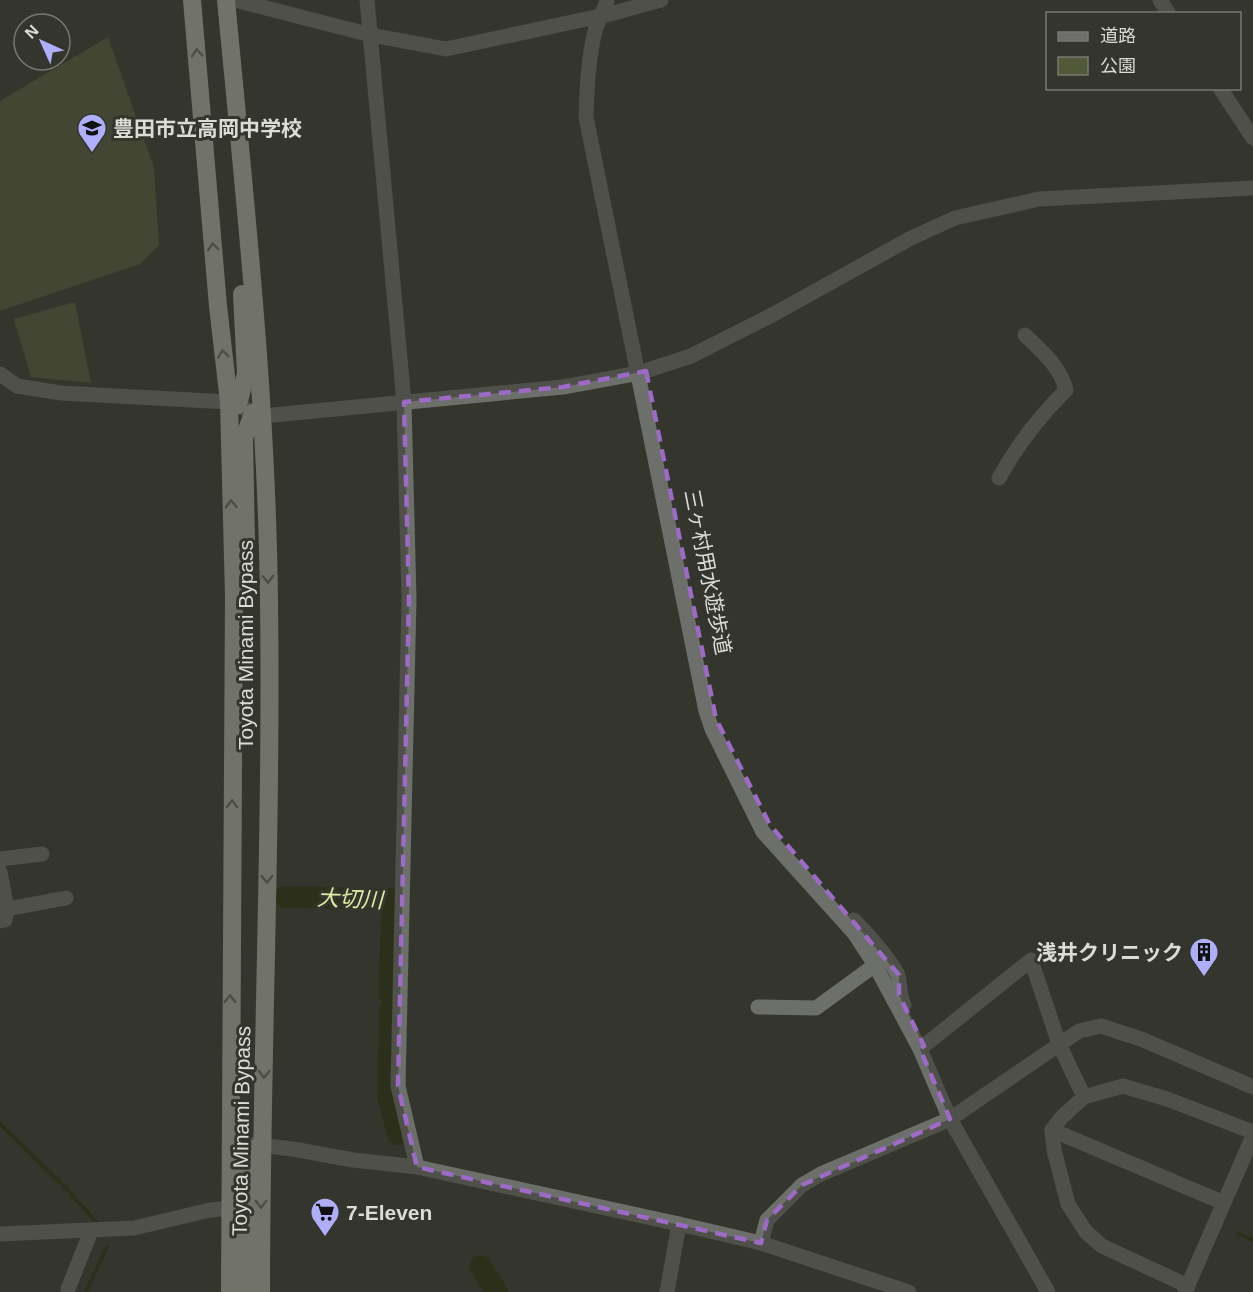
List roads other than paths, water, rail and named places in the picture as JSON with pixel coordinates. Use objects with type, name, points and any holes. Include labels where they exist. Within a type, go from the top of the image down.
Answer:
[{"type":"highway","name":"Toyota Minami Bypass","points":[[192,0],[218,306],[246,409],[269,614],[261,1292]]},
{"type":"highway","name":"Toyota Minami Bypass","points":[[226,0],[246,206],[246,409],[234,596],[230,1292]]},
{"type":"highway","points":[[234,596],[246,542],[244,438],[246,374],[239,244],[246,206]]},
{"type":"highway","points":[[246,1292],[247,1162],[251,1151],[262,1145]]},
{"type":"street","points":[[235,0],[371,35],[446,49],[499,39],[608,7],[661,0]]},
{"type":"street","points":[[368,0],[404,402],[409,599],[398,1086],[417,1167]]},
{"type":"street","points":[[608,7],[596,31],[587,82],[586,117],[643,372],[706,711],[712,729],[763,832],[854,933],[875,965],[922,1048],[950,1119],[1048,1292]]},
{"type":"street","points":[[1221,90],[1253,138]]},
{"type":"street","points":[[0,374],[17,386],[61,393],[246,409],[404,402],[563,387],[643,372],[691,356],[774,314],[911,238],[955,218],[1040,199],[1253,188]]},
{"type":"street","points":[[999,478],[1015,449],[1041,414],[1066,390],[1062,376],[1053,362],[1025,335]]},
{"type":"street","name":"三ヶ村用水遊歩道","points":[[643,372],[716,719],[737,767],[770,825],[870,938],[899,975],[899,995],[922,1048]]},
{"type":"street","points":[[0,859],[42,854]]},
{"type":"street","points":[[0,872],[4,915],[66,898]]},
{"type":"street","points":[[922,1048],[1031,960],[1059,1044],[1084,1097]]},
{"type":"street","points":[[758,1007],[816,1008],[875,965]]},
{"type":"street","points":[[761,1243],[767,1220],[802,1185],[821,1174],[950,1119],[1079,1031],[1101,1026],[1141,1039],[1253,1087]]},
{"type":"street","points":[[1123,1086],[1167,1099],[1253,1134],[1186,1289],[1102,1246],[1086,1232],[1068,1204],[1054,1150],[1052,1130],[1061,1118],[1084,1097],[1123,1086]]},
{"type":"street","points":[[1052,1130],[1224,1203]]},
{"type":"street","points":[[231,1142],[417,1167],[679,1224],[761,1243],[909,1292]]},
{"type":"street","points":[[0,1234],[134,1228],[210,1209],[230,1208]]},
{"type":"street","points":[[667,1292],[679,1224]]},
{"type":"street","points":[[68,1289],[91,1231]]},
{"type":"waterway","name":"大切川","points":[[285,897],[393,899],[389,994]]},
{"type":"waterway","name":"大切川","points":[[390,1010],[388,1096],[398,1134]]},
{"type":"waterway","points":[[0,1124],[65,1187],[98,1224]]},
{"type":"waterway","points":[[1238,1233],[1253,1240]]},
{"type":"waterway","points":[[86,1292],[107,1247]]},
{"type":"waterway","name":"大切川","points":[[480,1266],[497,1292]]},
{"type":"place","name":"豊田市立高岡中学校","points":[[92,154]]},
{"type":"place","name":"浅井クリニック","points":[[1204,978]]},
{"type":"place","name":"7-Eleven","points":[[325,1238]]}]
